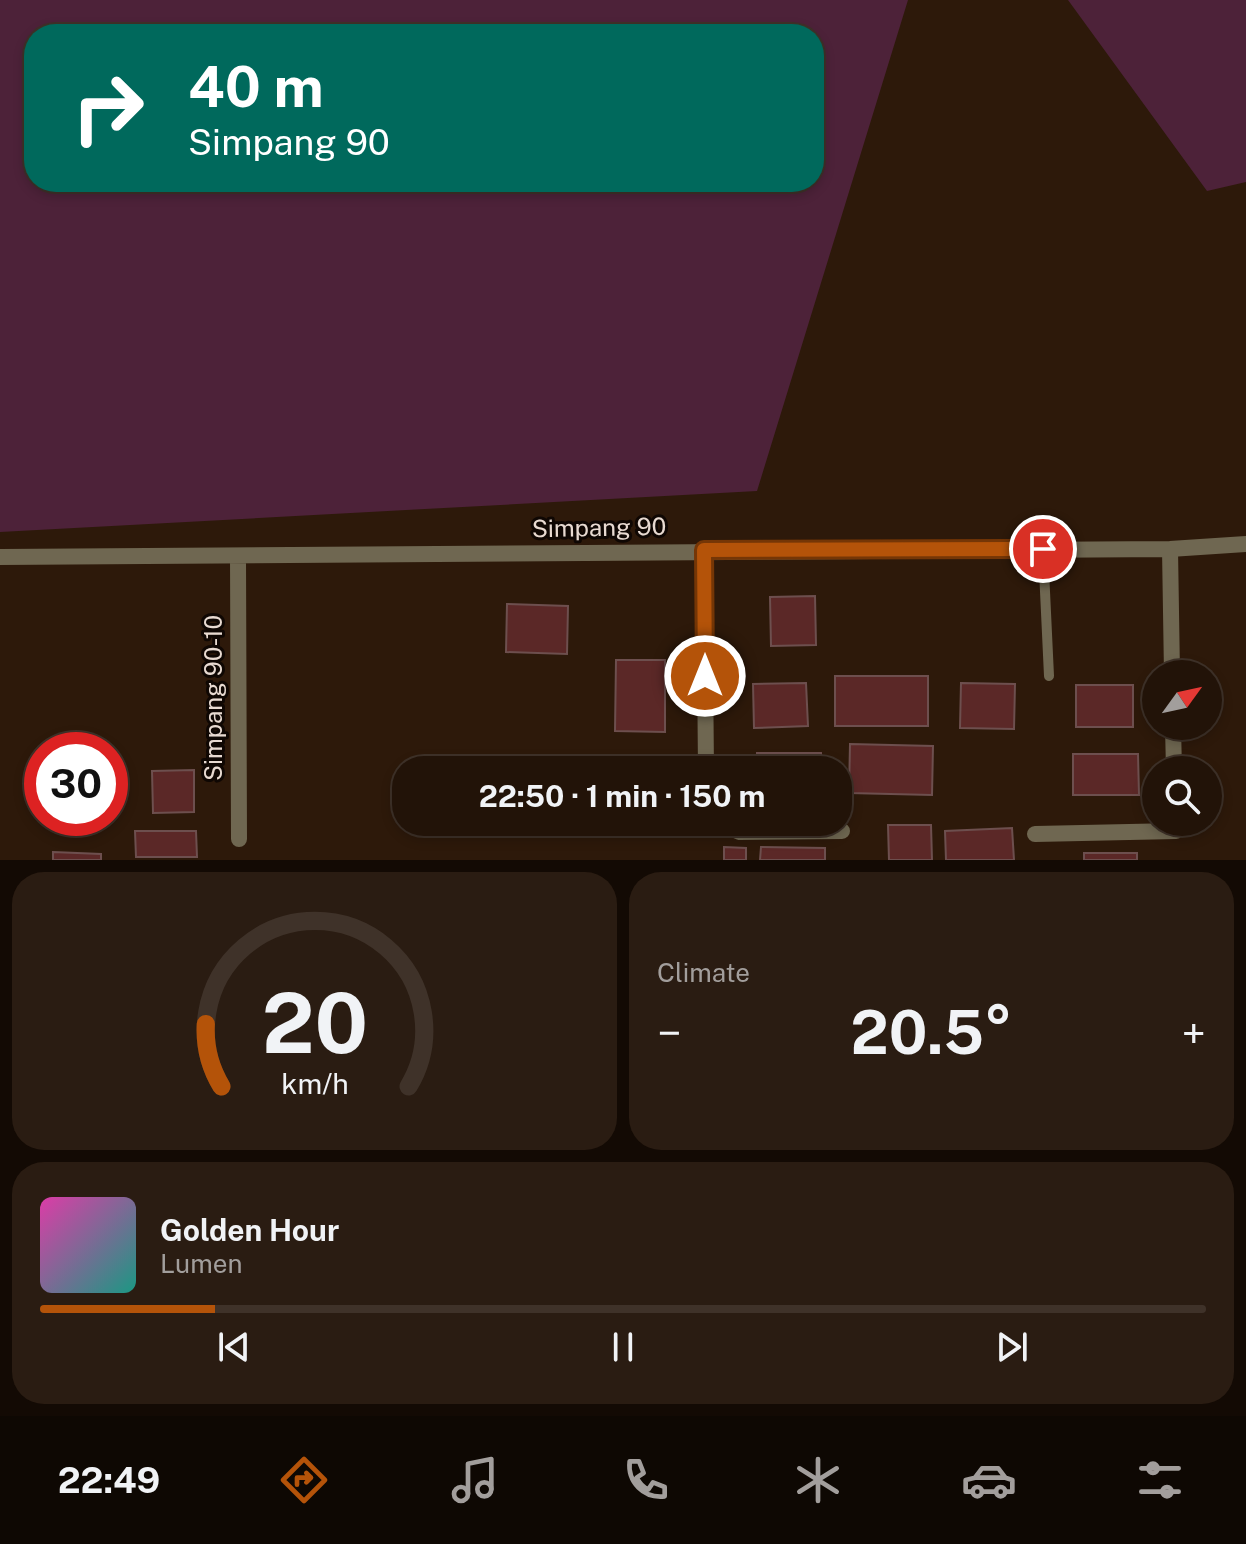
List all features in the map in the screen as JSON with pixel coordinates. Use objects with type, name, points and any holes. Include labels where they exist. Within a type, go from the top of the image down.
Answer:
[{"type":"street","name":"Simpang 90","points":[[0,557],[1170,549],[1246,544]]},
{"type":"street","points":[[1170,549],[1172,660]]},
{"type":"street","points":[[704,550],[706,756]]},
{"type":"street","name":"Simpang 90-10","points":[[238,557],[239,839]]},
{"type":"street","points":[[1035,834],[1142,832]]},
{"type":"lane","points":[[1043,549],[1049,676]]},
{"type":"shaded area","points":[[0,0],[908,0],[757,491],[0,532]]},
{"type":"shaded area","points":[[1068,0],[1246,0],[1246,182],[1207,191]]},
{"type":"building","points":[[815,596],[816,645],[771,646],[770,597]]},
{"type":"building","points":[[507,604],[568,606],[567,654],[506,652]]},
{"type":"building","points":[[616,660],[665,660],[665,732],[615,731]]},
{"type":"building","points":[[835,676],[928,676],[928,726],[835,726]]},
{"type":"building","points":[[806,683],[808,726],[754,728],[753,684]]},
{"type":"building","points":[[961,683],[1015,684],[1014,729],[960,728]]},
{"type":"building","points":[[1076,685],[1133,685],[1133,727],[1076,727]]},
{"type":"building","points":[[850,744],[933,746],[932,795],[852,793]]},
{"type":"building","points":[[757,753],[821,753],[821,756],[757,756]]},
{"type":"building","points":[[1073,754],[1138,754],[1139,795],[1073,795]]},
{"type":"building","points":[[194,770],[194,812],[153,813],[152,771]]},
{"type":"building","points":[[888,825],[931,825],[932,860],[889,860]]},
{"type":"building","points":[[1012,828],[1014,860],[946,860],[945,831]]},
{"type":"building","points":[[135,831],[196,831],[197,857],[136,857]]},
{"type":"building","points":[[724,847],[746,848],[746,860],[724,860]]},
{"type":"building","points":[[761,847],[825,848],[825,860],[760,860]]},
{"type":"building","points":[[53,852],[101,854],[101,860],[53,860]]},
{"type":"building","points":[[1084,853],[1137,853],[1137,860],[1084,860]]},
{"type":"route","points":[[705,676],[704,550],[1043,549]]}]
